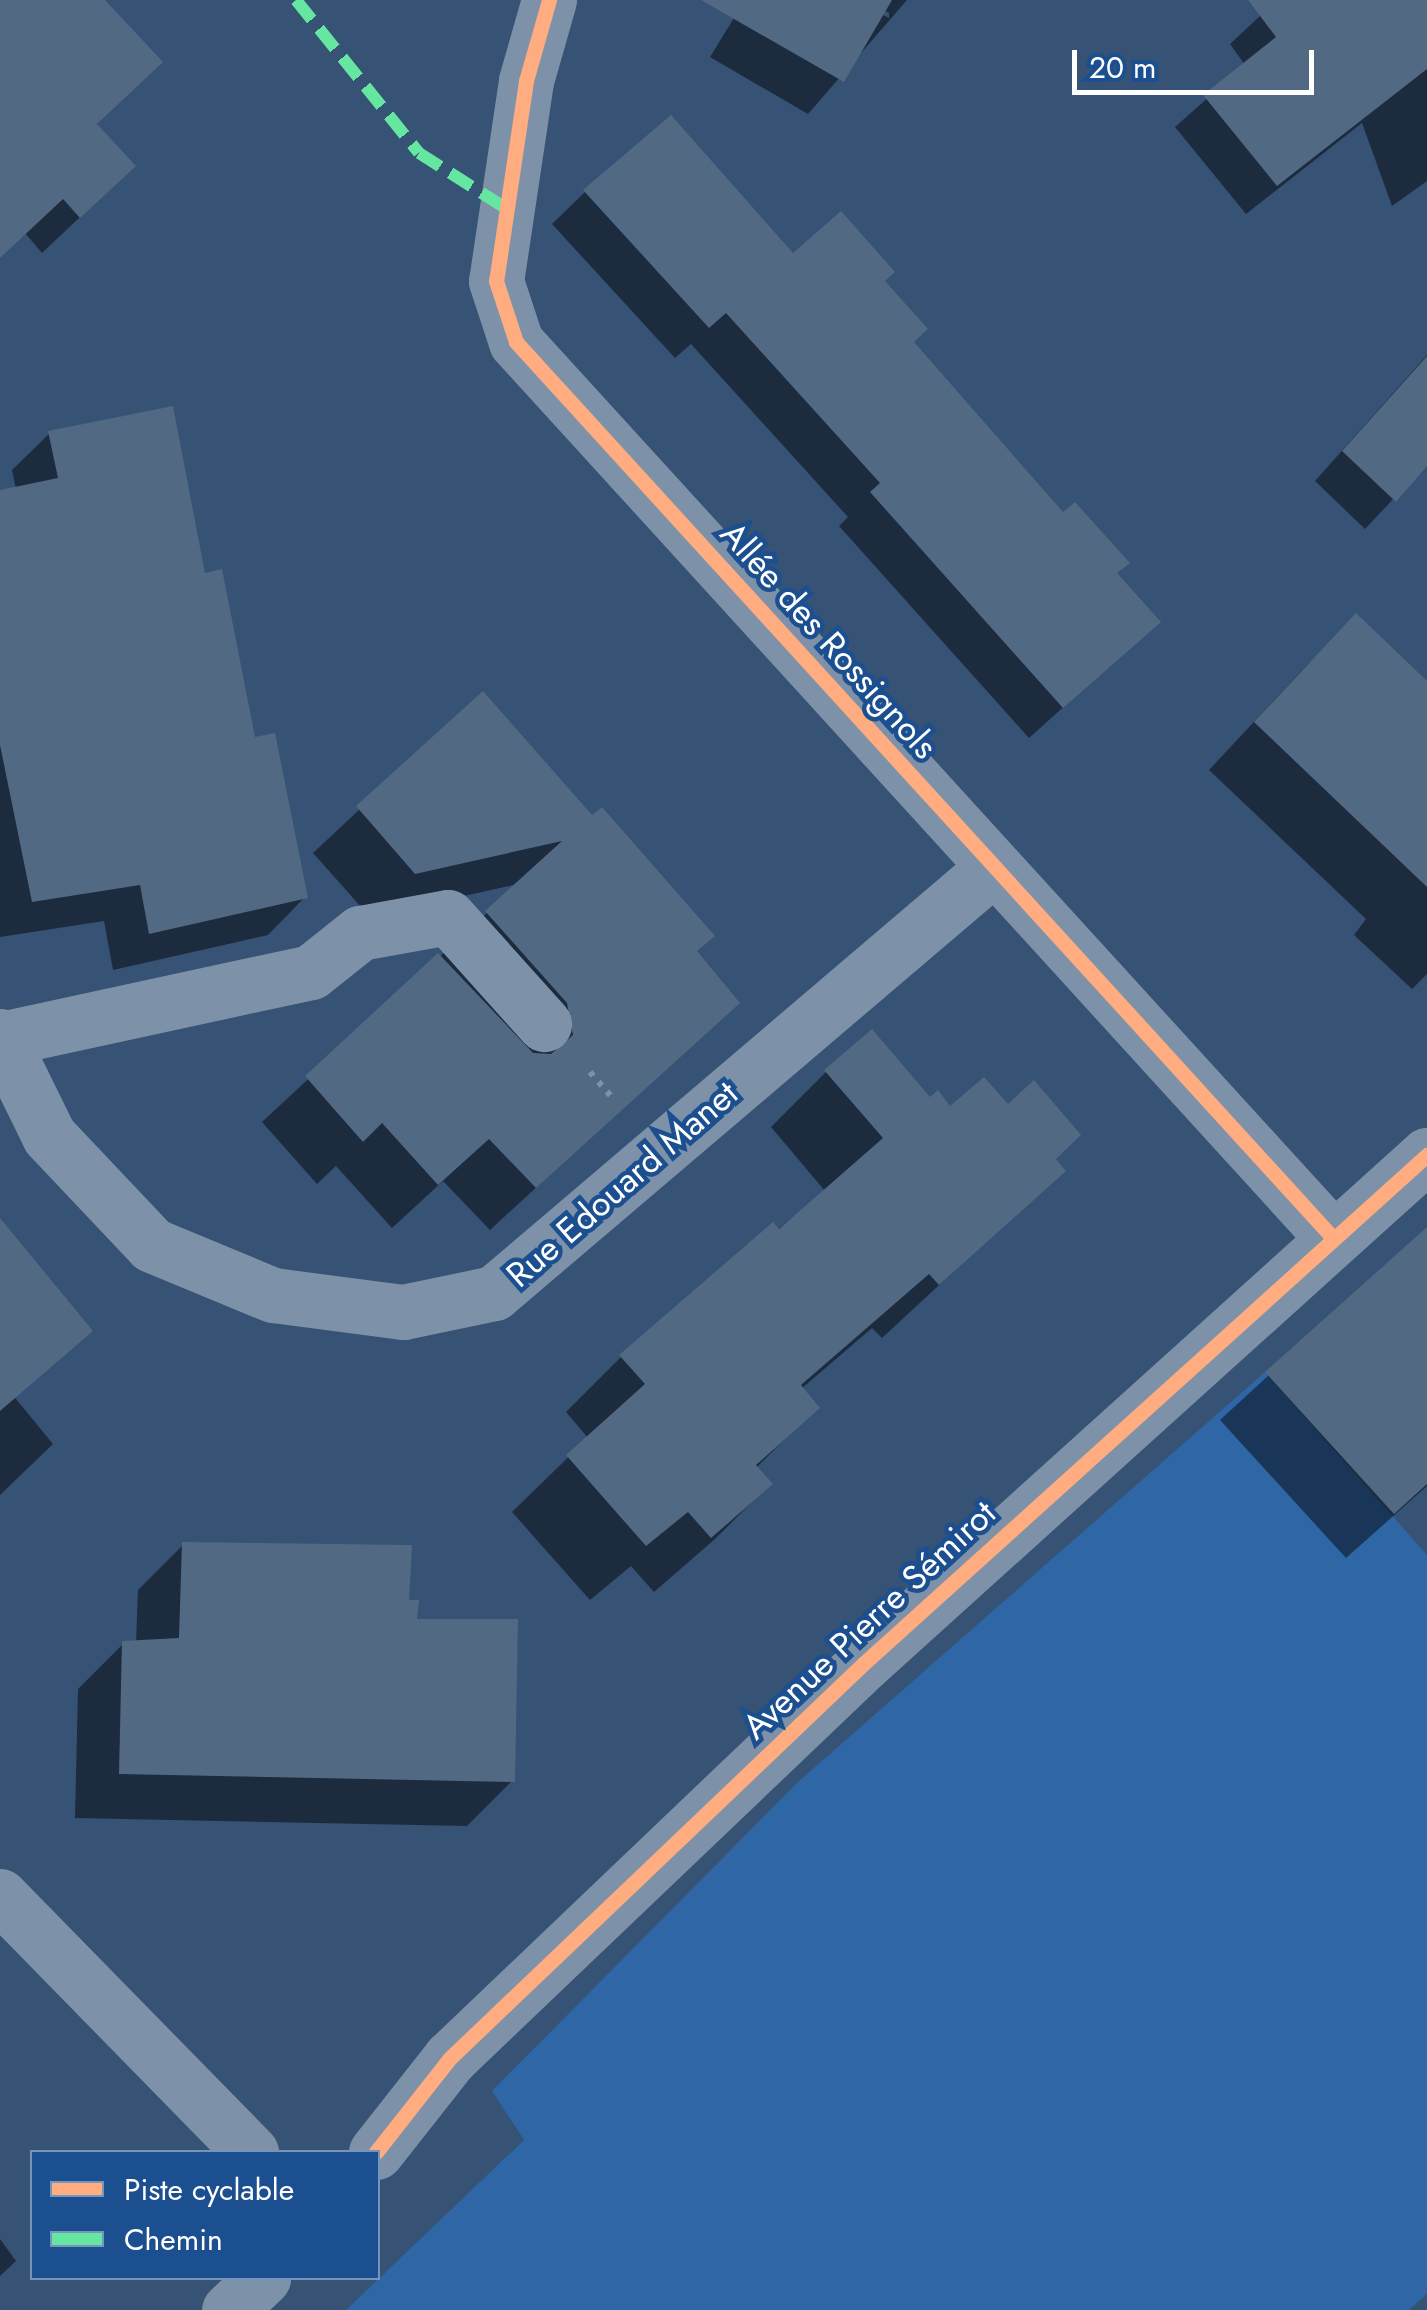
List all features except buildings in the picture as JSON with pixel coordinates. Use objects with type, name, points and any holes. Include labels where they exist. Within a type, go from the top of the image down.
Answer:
[{"type":"street","name":"Allée des Rossignols","points":[[549,0],[526,81],[496,281],[516,342],[992,870],[1333,1238]]},
{"type":"street","name":"Rue Edouard Manet","points":[[1,1037],[49,1136],[152,1246],[272,1295],[403,1312],[494,1294],[992,870]]},
{"type":"street","points":[[1,1037],[311,972],[360,933],[448,918],[544,1024]]},
{"type":"street","name":"Avenue Pierre Sémirot","points":[[378,2150],[464,2045],[877,1651],[1427,1155]]},
{"type":"street","points":[[0,1896],[249,2150]]},
{"type":"street","points":[[229,2310],[261,2280]]},
{"type":"shaded area","points":[[1265,1372],[1427,1555],[1427,2294],[1409,2310],[346,2310],[524,2140],[492,2091],[798,1782]]},
{"type":"marked path","points":[[296,0],[419,153],[507,209]]},
{"type":"cycle path","points":[[549,0],[526,81],[496,281],[516,342],[1333,1238]]},
{"type":"cycle path","points":[[378,2150],[450,2058],[863,1664],[1427,1155]]}]
